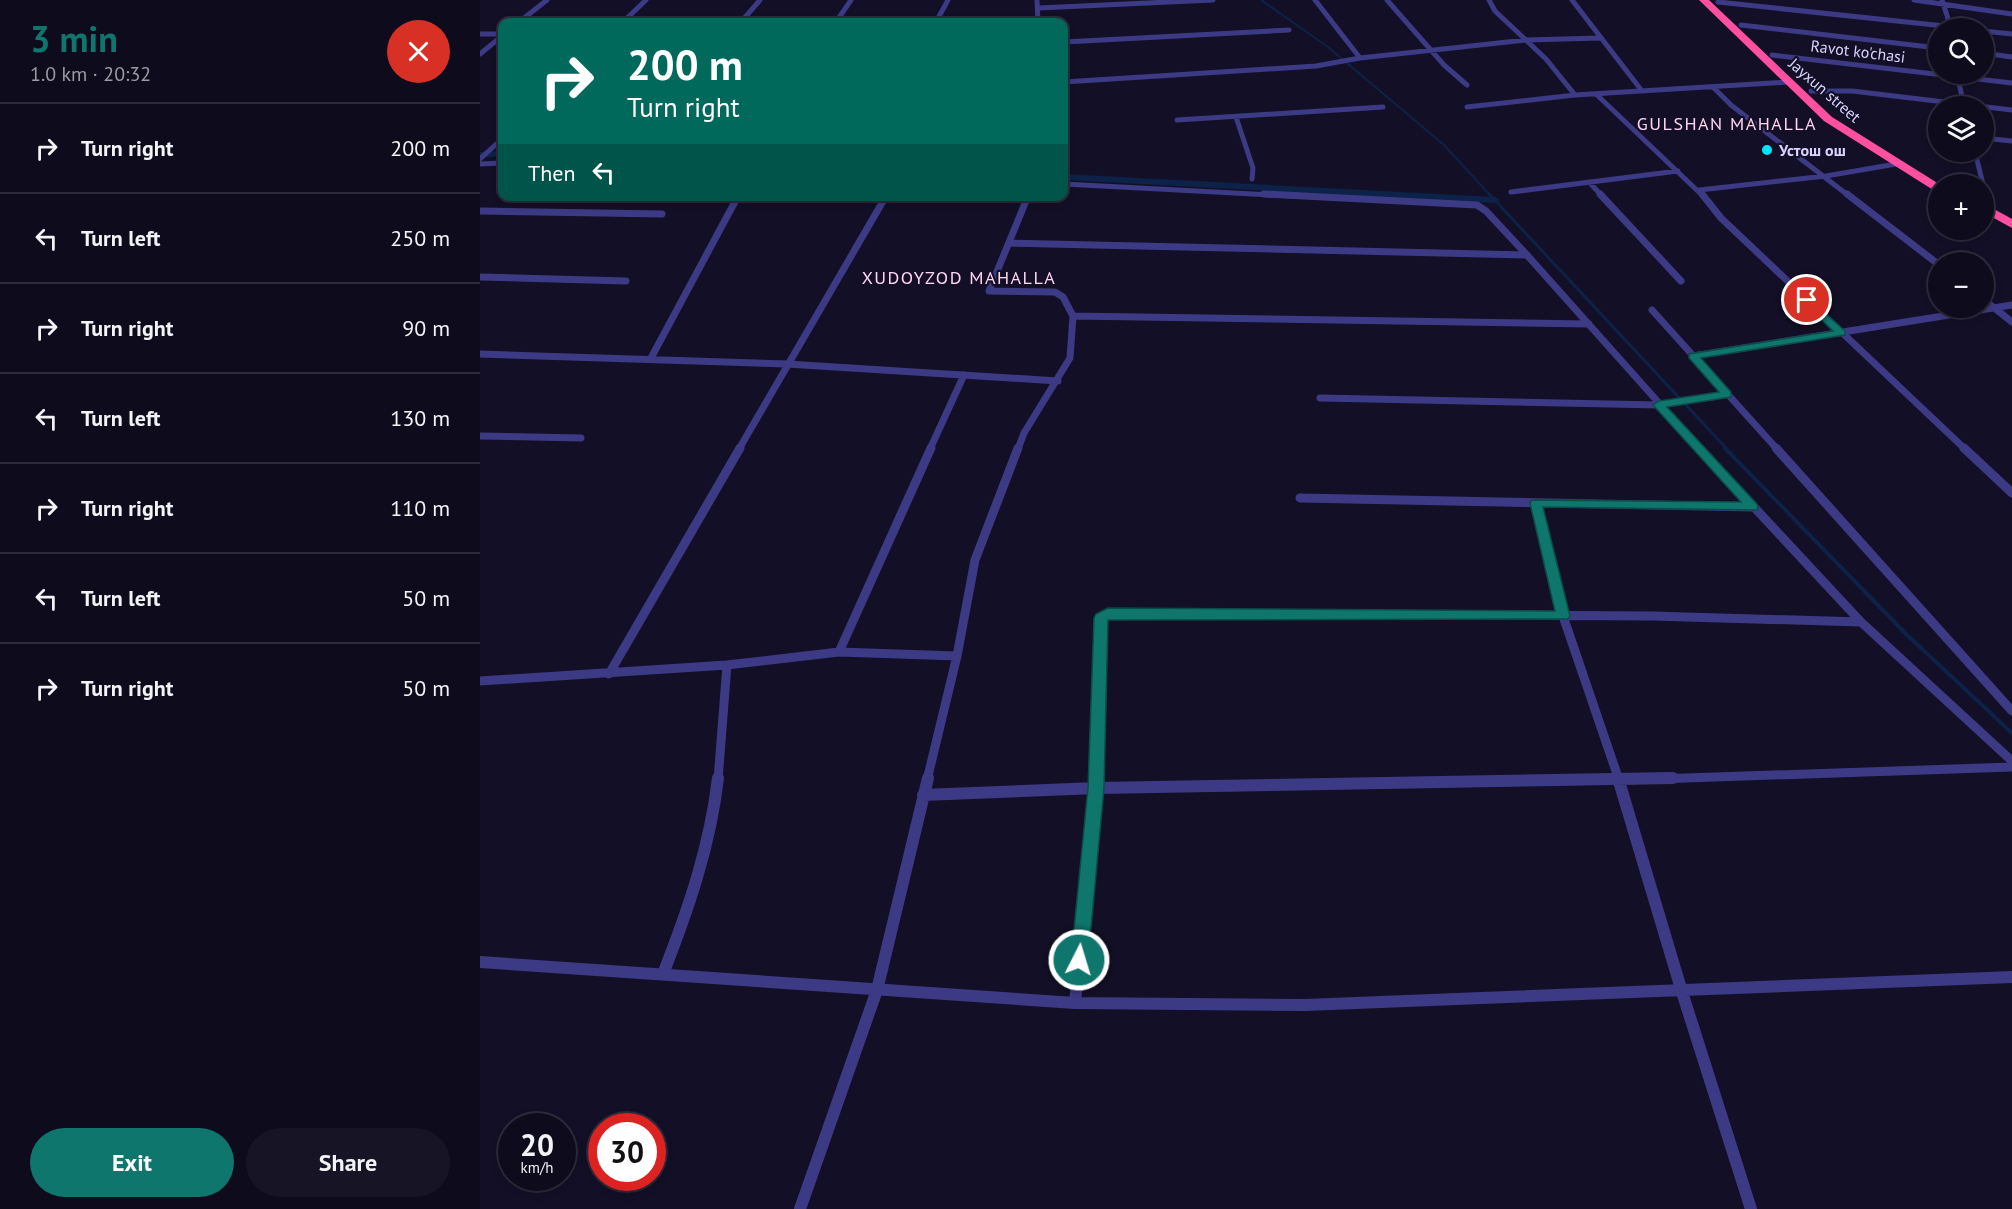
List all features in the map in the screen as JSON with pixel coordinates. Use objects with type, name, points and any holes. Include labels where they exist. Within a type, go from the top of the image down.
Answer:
[{"type":"highway","name":"Jayxun street","points":[[1704,0],[1828,119],[1928,183]]},
{"type":"highway","name":"Jayxun street","points":[[1717,1],[1838,118],[1928,174]]},
{"type":"highway","points":[[1994,213],[2012,224]]},
{"type":"highway","points":[[1994,221],[2012,232]]},
{"type":"street","points":[[524,18],[547,0]]},
{"type":"street","points":[[627,18],[646,0]]},
{"type":"street","points":[[744,18],[760,0]]},
{"type":"street","points":[[839,18],[851,0]]},
{"type":"street","points":[[938,18],[948,0]]},
{"type":"street","points":[[1037,0],[1038,18]]},
{"type":"street","points":[[1038,8],[1213,0]]},
{"type":"street","points":[[1315,0],[1359,58]]},
{"type":"street","points":[[1387,0],[1431,50],[1467,85]]},
{"type":"street","points":[[1489,0],[1495,11],[1546,59],[1575,95]]},
{"type":"street","points":[[1572,0],[1642,91]]},
{"type":"street","points":[[1914,0],[1942,2],[2012,14]]},
{"type":"street","points":[[1717,1],[1928,25]]},
{"type":"street","points":[[1942,2],[1948,18]]},
{"type":"street","points":[[1741,25],[1928,47]]},
{"type":"street","points":[[1068,42],[1289,30]]},
{"type":"street","points":[[1994,32],[2012,34]]},
{"type":"street","points":[[480,34],[498,35]]},
{"type":"street","points":[[480,54],[498,38]]},
{"type":"street","points":[[1068,82],[1316,66],[1359,58],[1526,40],[1600,38]]},
{"type":"street","name":"Ravot ko'chasi","points":[[1772,55],[1928,72]]},
{"type":"street","points":[[1994,55],[2012,57]]},
{"type":"street","name":"Ravot ko'chasi","points":[[1994,80],[2012,83]]},
{"type":"street","points":[[1467,107],[1575,95],[1789,82]]},
{"type":"street","points":[[1713,87],[1731,105],[1928,256]]},
{"type":"street","points":[[1811,91],[1852,91],[1928,100]]},
{"type":"street","points":[[1596,94],[1699,190],[1721,218],[1841,333],[2011,490]]},
{"type":"street","points":[[1176,120],[1383,107]]},
{"type":"street","points":[[1994,108],[2012,110]]},
{"type":"street","points":[[1236,117],[1253,168],[1252,179]]},
{"type":"street","points":[[1994,139],[2012,141]]},
{"type":"street","points":[[480,162],[498,143]]},
{"type":"street","points":[[480,146],[495,146]]},
{"type":"street","points":[[480,162],[498,163]]},
{"type":"street","points":[[1699,190],[1826,176],[1896,164]]},
{"type":"street","points":[[1511,192],[1678,171]]},
{"type":"street","points":[[1589,182],[1681,281]]},
{"type":"street","points":[[1068,183],[1477,205],[1486,211],[1527,255],[1659,405],[1861,622],[2012,761]]},
{"type":"street","points":[[651,358],[735,201]]},
{"type":"street","points":[[609,674],[883,201]]},
{"type":"street","points":[[800,1209],[877,990],[957,656],[975,560],[1024,433],[1071,358],[1073,316],[1063,297],[1055,292],[989,291],[1026,201]]},
{"type":"street","points":[[480,212],[662,214]]},
{"type":"street","points":[[1009,243],[1527,255]]},
{"type":"street","points":[[480,277],[626,281]]},
{"type":"street","points":[[1693,356],[2012,305]]},
{"type":"street","points":[[1995,308],[2012,322]]},
{"type":"street","points":[[1652,310],[2012,711]]},
{"type":"street","points":[[1073,316],[1589,324]]},
{"type":"street","points":[[480,354],[787,364],[1058,381]]},
{"type":"street","points":[[840,652],[964,375]]},
{"type":"street","points":[[1320,398],[1659,405],[1727,394]]},
{"type":"street","points":[[480,436],[581,438]]},
{"type":"street","points":[[1300,498],[1752,507]]},
{"type":"street","points":[[1536,503],[1563,616],[1619,780],[1682,992],[1751,1209]]},
{"type":"street","points":[[1075,1003],[1096,788],[1101,618],[1108,613],[1652,616],[1861,622]]},
{"type":"street","points":[[480,681],[727,665],[840,652],[957,656]]},
{"type":"street","points":[[663,974],[690,904],[704,859],[720,767],[727,665]]},
{"type":"street","points":[[923,795],[1096,788],[1619,780],[2012,766]]},
{"type":"street","points":[[480,962],[1075,1003],[1305,1005],[1682,992],[2012,977]]},
{"type":"waterway","points":[[1261,0],[1328,47],[1444,145],[1491,196]]},
{"type":"waterway","points":[[480,155],[498,154]]},
{"type":"waterway","points":[[1068,177],[1495,200]]},
{"type":"waterway","points":[[1489,194],[1727,449]]},
{"type":"waterway","points":[[1725,448],[1906,634],[2012,733]]},
{"type":"place","name":"Устош ош","points":[[1767,150]]},
{"type":"district","name":"GULSHAN MAHALLA","points":[[1727,124]]},
{"type":"district","name":"XUDOYZOD MAHALLA","points":[[959,278]]},
{"type":"route","points":[[1079,960],[1096,788],[1101,618],[1108,613],[1563,616],[1536,503],[1752,507],[1659,405],[1727,394],[1693,356],[1841,333],[1807,300]]}]
